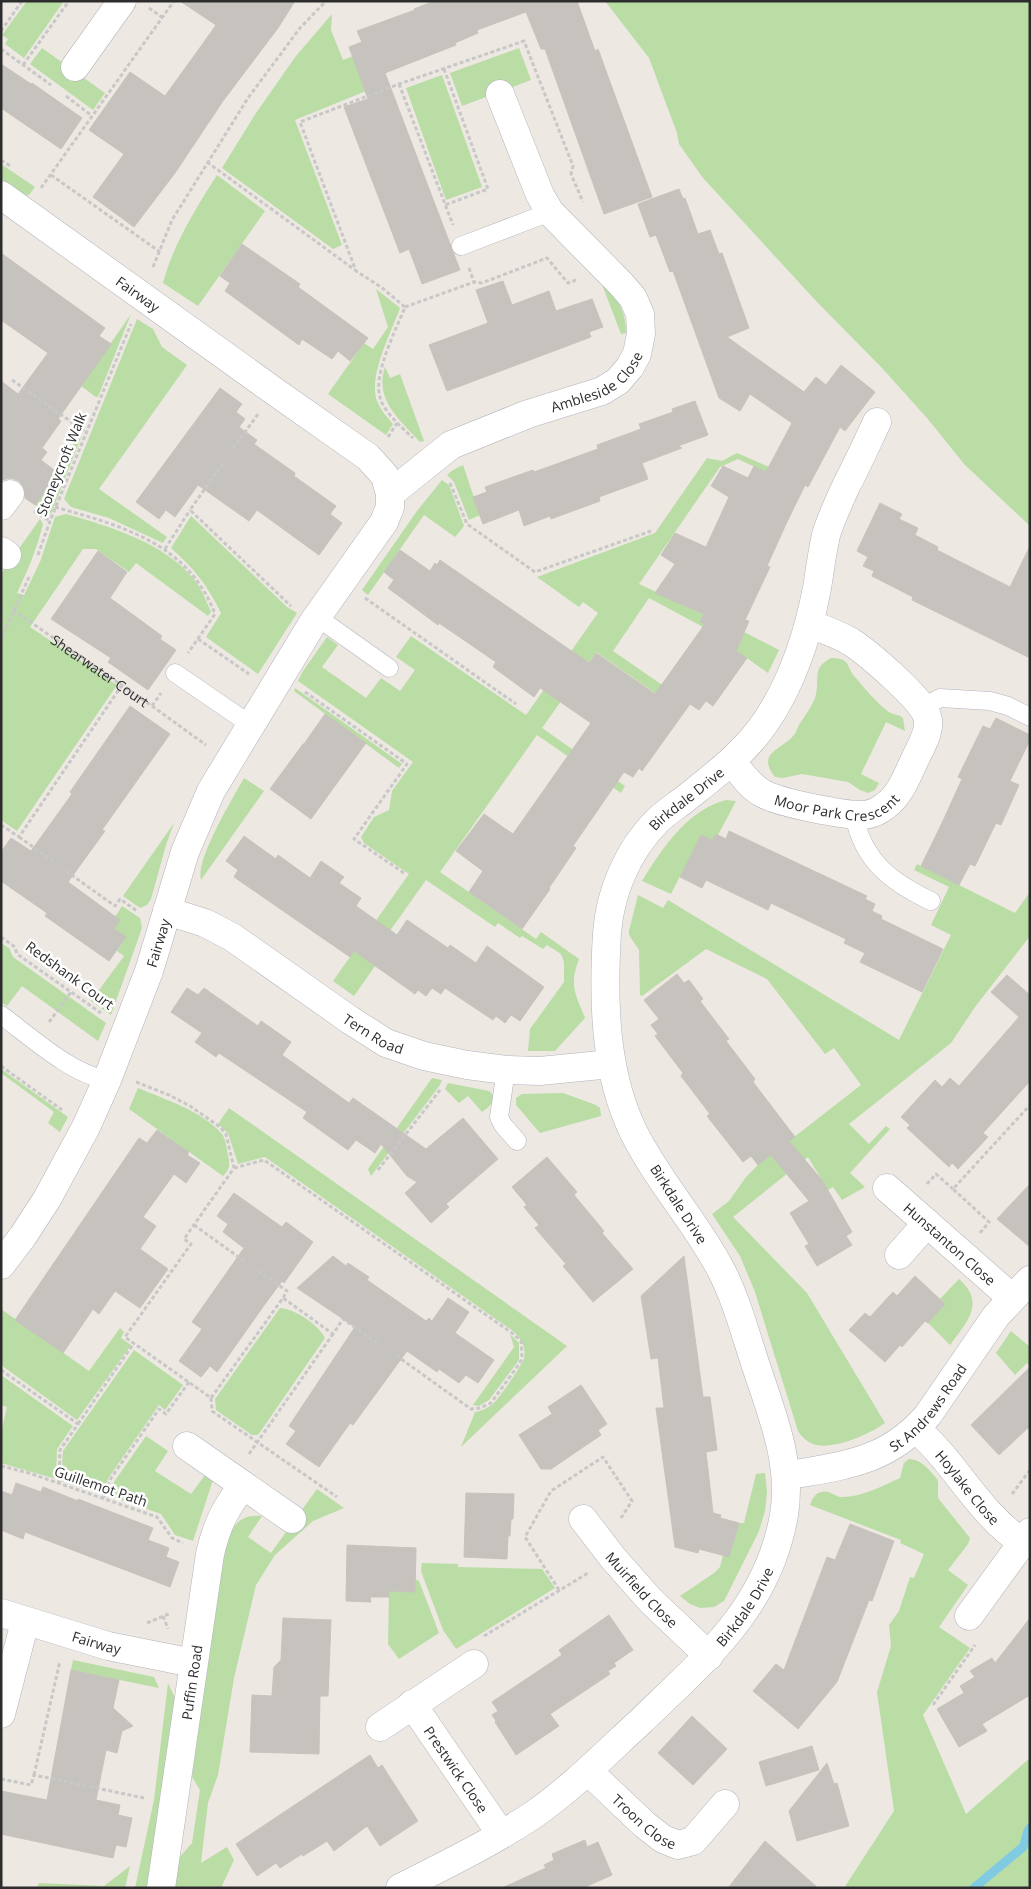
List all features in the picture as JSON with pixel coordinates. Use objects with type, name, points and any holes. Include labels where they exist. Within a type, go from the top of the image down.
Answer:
[{"type":"street","points":[[75,67],[122,1]]},
{"type":"street","name":"Ambleside Close","points":[[390,494],[451,445],[528,414],[602,390],[618,381],[630,367],[637,354],[641,334],[640,314],[634,298],[550,212],[540,195],[500,94]]},
{"type":"street","name":"Fairway","points":[[1,195],[368,457],[385,476],[390,494],[390,508],[384,522],[316,619],[211,791],[185,852],[149,971],[107,1080],[86,1127],[59,1177],[23,1236],[1,1265]]},
{"type":"street","name":"Birkdale Drive","points":[[400,1888],[501,1834],[536,1812],[588,1771],[709,1656],[738,1621],[762,1583],[775,1550],[784,1513],[786,1476],[781,1444],[746,1334],[728,1286],[710,1252],[634,1134],[622,1102],[611,1064],[607,1018],[607,928],[616,885],[635,848],[657,821],[732,762],[756,736],[787,687],[796,666],[809,624],[825,538],[832,518],[877,422]]},
{"type":"street","points":[[809,624],[851,642],[880,666],[923,707]]},
{"type":"street","name":"Moor Park Crescent","points":[[732,762],[751,784],[763,794],[780,800],[854,815],[871,813],[894,799],[907,775],[926,733],[928,724],[923,707]]},
{"type":"street","name":"Tern Road","points":[[166,916],[205,923],[232,937],[386,1043],[424,1056],[506,1070],[540,1071],[611,1064]]},
{"type":"street","name":"Hunstanton Close","points":[[887,1188],[962,1254],[1021,1288]]},
{"type":"street","points":[[899,1255],[927,1223]]},
{"type":"street","name":"St Andrews Road","points":[[786,1476],[856,1463],[873,1457],[903,1440],[928,1415],[996,1316],[1021,1288]]},
{"type":"street","name":"Hoylake Close","points":[[916,1429],[936,1448],[994,1520],[1006,1532],[1026,1537],[974,1627]]},
{"type":"street","points":[[187,1446],[292,1519]]},
{"type":"street","name":"Puffin Road","points":[[161,1888],[187,1723],[193,1663],[210,1554],[216,1530],[238,1481]]},
{"type":"street","name":"Muirfield Close","points":[[582,1519],[650,1600],[709,1656]]},
{"type":"street","points":[[1,1714],[13,1618]]},
{"type":"street","name":"Fairway","points":[[13,1618],[108,1646],[193,1663]]},
{"type":"street","points":[[380,1727],[474,1664]]},
{"type":"street","name":"Prestwick Close","points":[[412,1704],[501,1834]]},
{"type":"street","name":"Troon Close","points":[[588,1771],[645,1826],[663,1839],[678,1845],[693,1840],[725,1804]]},
{"type":"lane","points":[[461,246],[550,212]]},
{"type":"lane","points":[[316,619],[389,668]]},
{"type":"lane","points":[[175,673],[251,725]]},
{"type":"lane","points":[[923,707],[940,698],[990,700],[1008,706],[1030,717]]},
{"type":"lane","points":[[854,815],[861,838],[879,866],[896,883],[931,901]]},
{"type":"lane","points":[[1,1015],[85,1074],[107,1080]]},
{"type":"lane","points":[[506,1070],[499,1106],[499,1117],[503,1125],[517,1141]]},
{"type":"path","points":[[1,31],[22,1]]},
{"type":"path","points":[[23,65],[69,1]]},
{"type":"path","points":[[26,212],[174,1]]},
{"type":"path","name":"Stoneycroft Walk","points":[[37,557],[172,220],[248,98],[300,28],[326,1]]},
{"type":"path","points":[[356,271],[300,122],[399,84],[524,41],[572,166],[571,174],[585,206]]},
{"type":"path","points":[[1,48],[54,87]]},
{"type":"path","points":[[444,69],[488,189],[445,205]]},
{"type":"path","points":[[399,84],[474,282]]},
{"type":"path","points":[[62,93],[92,116]]},
{"type":"path","points":[[207,162],[405,307]]},
{"type":"path","points":[[51,175],[160,252]]},
{"type":"path","points":[[368,457],[382,446],[397,424],[386,410],[380,397],[378,376],[405,307],[474,282],[482,283],[547,258],[568,283],[595,274],[604,266]]},
{"type":"path","points":[[12,380],[86,433]]},
{"type":"path","points":[[233,449],[274,391]]},
{"type":"path","points":[[434,458],[442,476],[452,484],[467,524],[535,572],[651,531]]},
{"type":"path","points":[[56,507],[108,522],[165,549],[223,463]]},
{"type":"path","points":[[190,510],[288,604],[316,619]]},
{"type":"path","name":"Shearwater Court","points":[[13,610],[152,706],[215,614],[208,595],[191,572],[182,562],[165,549]]},
{"type":"path","points":[[1,640],[30,575]]},
{"type":"path","points":[[342,582],[516,704]]},
{"type":"path","points":[[198,639],[277,682],[407,764],[354,838],[404,873]]},
{"type":"path","points":[[19,837],[122,685]]},
{"type":"path","points":[[152,706],[229,762]]},
{"type":"path","points":[[1,825],[53,861]]},
{"type":"path","points":[[66,871],[115,906],[120,899],[141,913],[166,916]]},
{"type":"path","name":"Redshank Court","points":[[1,937],[15,946],[17,954],[126,1031]]},
{"type":"path","points":[[36,1040],[71,992]]},
{"type":"path","points":[[378,1170],[444,1085],[452,1062]]},
{"type":"path","points":[[138,1074],[135,1082],[169,1095],[190,1106],[220,1127],[226,1134],[234,1168]]},
{"type":"path","points":[[962,1254],[990,1222],[953,1190],[1030,1105]]},
{"type":"path","points":[[211,1398],[125,1337],[191,1244],[184,1239],[234,1168],[264,1160],[512,1333],[521,1341],[522,1357],[520,1364],[491,1403],[480,1408],[471,1409],[394,1354]]},
{"type":"path","points":[[194,1225],[244,1261]]},
{"type":"path","points":[[258,1271],[287,1292],[211,1398],[212,1410],[337,1496]]},
{"type":"path","points":[[283,1298],[333,1334]]},
{"type":"path","points":[[238,1481],[258,1441],[343,1319],[379,1344]]},
{"type":"path","points":[[59,1483],[60,1450],[134,1343]]},
{"type":"path","points":[[1,1370],[78,1424]]},
{"type":"path","points":[[103,1498],[111,1478],[159,1409],[166,1414],[189,1382]]},
{"type":"path","points":[[559,1590],[525,1537],[551,1491],[603,1457],[632,1501],[619,1522]]},
{"type":"path","name":"Guillemot Path","points":[[1,1466],[59,1483],[158,1517],[172,1538],[210,1554]]},
{"type":"path","points":[[474,1664],[463,1648],[613,1558]]},
{"type":"path","points":[[145,1624],[176,1612]]},
{"type":"path","points":[[933,1705],[974,1627]]},
{"type":"path","points":[[1,1779],[31,1785],[66,1634]]},
{"type":"path","points":[[34,1775],[149,1799]]},
{"type":"green space","points":[[27,1],[64,1],[24,58],[5,44],[8,39],[2,35]]},
{"type":"green space","points":[[605,1],[1030,1],[1030,526],[964,464],[927,418],[882,368],[817,302],[703,178],[679,144],[677,133],[649,58]]},
{"type":"green space","points":[[332,14],[331,30],[343,60],[353,56],[366,91],[295,120],[342,245],[333,249],[222,168],[256,113],[296,56]]},
{"type":"green space","points":[[42,48],[105,93],[93,110],[30,64]]},
{"type":"green space","points":[[519,48],[531,80],[462,106],[450,73]]},
{"type":"green space","points":[[442,75],[482,187],[446,200],[406,88]]},
{"type":"green space","points":[[1,164],[35,187],[30,194],[26,196],[1,179]]},
{"type":"green space","points":[[217,175],[265,211],[198,306],[163,283],[172,255],[193,213]]},
{"type":"green space","points":[[601,282],[620,304],[626,325],[626,333],[621,334]]},
{"type":"green space","points":[[376,289],[400,308],[382,353],[376,376],[377,402],[393,424],[386,435],[328,394],[364,343],[373,349],[388,327]]},
{"type":"green space","points":[[131,314],[98,397],[96,397],[81,386]]},
{"type":"green space","points":[[137,319],[153,329],[162,347],[187,365],[99,489],[167,537],[163,543],[109,518],[71,507],[64,499]]},
{"type":"green space","points":[[385,367],[390,378],[400,374],[424,441],[420,442],[391,409],[383,390]]},
{"type":"green space","points":[[78,432],[82,435],[51,514],[47,515],[35,505],[58,473],[61,474]]},
{"type":"green space","points":[[737,453],[769,467],[793,485],[738,459],[720,467],[639,584],[704,614],[701,622],[709,626],[744,632],[779,650],[768,673],[703,627],[649,598],[613,651],[681,698],[675,707],[596,652],[542,728],[625,786],[621,793],[537,735],[440,872],[536,939],[541,932],[579,959],[574,976],[574,989],[585,1018],[555,1051],[528,1051],[530,1029],[564,982],[564,962],[561,954],[547,945],[543,949],[522,936],[520,938],[498,923],[495,927],[426,880],[387,935],[394,939],[354,996],[333,981],[409,874],[364,843],[361,837],[374,817],[389,810],[392,791],[413,762],[298,681],[327,637],[338,645],[322,667],[366,698],[381,678],[400,691],[415,670],[396,657],[411,636],[526,715],[598,613],[583,602],[579,607],[537,577],[655,533],[707,458],[722,461]]},
{"type":"green space","points":[[463,465],[480,515],[469,520],[454,482],[447,475]]},
{"type":"green space","points":[[442,480],[449,485],[464,526],[455,537],[424,515],[368,595],[362,590],[417,511]]},
{"type":"green space","points":[[66,514],[135,537],[167,555],[196,582],[211,612],[208,616],[136,563],[129,572],[96,549],[83,549],[30,627],[117,685],[17,831],[1,820],[1,574],[40,519],[43,524],[38,542],[17,593],[24,595],[40,562],[55,517]]},
{"type":"green space","points":[[191,516],[287,607],[297,613],[258,674],[206,637],[221,613],[211,594],[199,578],[171,548]]},
{"type":"green space","points":[[831,658],[845,661],[853,674],[876,701],[889,712],[903,718],[905,731],[886,722],[861,774],[879,783],[875,790],[868,793],[848,782],[802,774],[783,778],[775,777],[768,762],[772,753],[795,734],[815,698],[817,675],[820,666]]},
{"type":"green space","points":[[295,688],[402,764],[399,768],[294,691]]},
{"type":"green space","points":[[244,778],[264,791],[201,880],[201,871],[209,844]]},
{"type":"green space","points":[[726,800],[736,801],[718,835],[716,834],[712,840],[701,835],[671,894],[642,881],[658,856],[677,832],[699,812]]},
{"type":"green space","points":[[174,823],[151,899],[147,905],[140,908],[123,896]]},
{"type":"green space","points":[[917,864],[1015,913],[1030,892],[1030,936],[975,1007],[951,1043],[849,1124],[869,1144],[886,1126],[890,1129],[850,1173],[865,1187],[842,1200],[833,1187],[828,1190],[808,1157],[733,1217],[807,1293],[885,1423],[870,1432],[850,1440],[821,1446],[809,1442],[798,1431],[755,1292],[740,1256],[712,1214],[729,1201],[746,1177],[758,1165],[861,1085],[834,1048],[825,1054],[767,979],[706,949],[642,996],[640,995],[639,950],[629,935],[629,931],[638,895],[663,908],[668,900],[899,1040],[951,935],[931,925],[949,887],[914,870]]},
{"type":"green space","points":[[122,906],[140,918],[142,928],[111,1015],[91,1001],[124,956],[117,951],[126,937],[114,929],[120,920],[115,917]]},
{"type":"green space","points":[[1,943],[9,948],[13,957],[106,1023],[98,1041],[22,986],[7,1006],[1,1002]]},
{"type":"green space","points":[[1,1069],[68,1117],[60,1132],[48,1123],[54,1112],[1,1073]]},
{"type":"green space","points":[[432,1078],[442,1080],[440,1085],[371,1176],[368,1169]]},
{"type":"green space","points":[[448,1083],[489,1091],[494,1096],[493,1101],[482,1112],[468,1096],[459,1103],[445,1089]]},
{"type":"green space","points":[[138,1088],[171,1101],[204,1118],[223,1135],[229,1166],[223,1176],[129,1109]]},
{"type":"green space","points":[[563,1093],[596,1105],[600,1108],[601,1116],[540,1133],[516,1105],[516,1098],[522,1094]]},
{"type":"green space","points":[[229,1108],[567,1346],[461,1447],[475,1412],[493,1404],[522,1362],[524,1346],[521,1340],[513,1331],[265,1157],[238,1164],[228,1133],[218,1124]]},
{"type":"green space","points":[[959,1279],[971,1296],[971,1312],[950,1345],[928,1323],[945,1304],[940,1299]]},
{"type":"green space","points":[[280,1308],[293,1311],[306,1318],[318,1328],[325,1338],[258,1435],[252,1435],[216,1410],[215,1399]]},
{"type":"green space","points":[[1,1309],[89,1371],[120,1328],[124,1332],[121,1338],[131,1345],[77,1420],[1,1365]]},
{"type":"green space","points":[[1011,1331],[1030,1347],[1030,1366],[1027,1363],[1015,1375],[996,1353]]},
{"type":"green space","points":[[510,1334],[519,1343],[519,1360],[489,1400],[479,1406],[473,1405],[514,1347]]},
{"type":"green space","points":[[134,1350],[183,1385],[165,1410],[159,1405],[109,1477],[103,1491],[98,1493],[61,1481],[63,1451]]},
{"type":"green space","points":[[1,1375],[73,1426],[57,1449],[56,1479],[1,1463],[1,1432],[7,1407],[1,1405]]},
{"type":"green space","points":[[146,1436],[168,1451],[155,1471],[191,1494],[205,1475],[213,1480],[193,1541],[175,1535],[161,1514],[110,1496],[114,1482]]},
{"type":"green space","points":[[909,1459],[922,1463],[938,1480],[938,1498],[970,1538],[968,1544],[948,1570],[968,1585],[939,1627],[970,1648],[923,1715],[966,1814],[1030,1758],[1030,1888],[844,1888],[894,1811],[877,1692],[891,1646],[889,1625],[899,1611],[910,1577],[914,1578],[924,1554],[900,1543],[901,1540],[810,1505],[814,1497],[820,1493],[827,1492],[840,1497],[855,1496],[900,1478],[904,1463]]},
{"type":"green space","points":[[765,1473],[767,1492],[765,1511],[759,1531],[724,1601],[714,1607],[700,1608],[690,1604],[680,1596],[714,1573],[720,1567],[723,1555],[729,1557],[739,1523],[744,1523],[756,1474]]},
{"type":"green space","points":[[317,1489],[344,1508],[313,1521],[275,1555],[256,1585],[234,1678],[218,1775],[208,1803],[201,1863],[227,1847],[234,1860],[221,1888],[175,1888],[178,1859],[192,1843],[200,1790],[192,1777],[222,1555],[234,1526],[239,1521],[253,1516],[262,1516],[248,1537],[271,1553]]},
{"type":"green space","points":[[422,1563],[458,1564],[458,1567],[542,1569],[555,1588],[456,1649],[443,1630],[421,1571]]},
{"type":"green space","points":[[415,1579],[419,1581],[439,1633],[399,1659],[388,1644],[389,1591],[414,1592]]},
{"type":"green space","points":[[73,1660],[154,1677],[159,1688],[71,1670]]},
{"type":"green space","points":[[168,1683],[176,1700],[148,1888],[135,1888],[154,1800]]},
{"type":"green space","points":[[130,1866],[125,1888],[37,1888],[39,1883],[104,1886]]},
{"type":"building","points":[[180,1],[295,1],[278,28],[223,101],[175,173],[134,227],[93,197],[124,154],[89,130],[130,72],[165,96],[216,25]]},
{"type":"building","points":[[434,1],[577,1],[595,51],[598,49],[652,197],[604,214],[545,49],[541,49],[526,12],[477,30],[478,33],[455,43],[456,45],[385,73],[460,270],[422,284],[409,249],[400,253],[344,107],[368,99],[349,47],[362,42],[357,31]]},
{"type":"building","points":[[1,64],[82,118],[61,149],[1,108]]},
{"type":"building","points":[[679,189],[683,199],[685,198],[698,234],[710,230],[719,254],[722,253],[749,328],[727,337],[804,392],[816,377],[826,385],[841,365],[875,392],[845,431],[840,427],[808,487],[805,485],[786,524],[767,566],[770,567],[745,620],[749,621],[736,651],[747,658],[713,706],[706,701],[699,710],[690,704],[642,771],[639,768],[633,777],[624,772],[573,846],[576,848],[522,929],[469,892],[483,871],[456,851],[484,814],[513,834],[591,723],[540,688],[534,697],[493,667],[496,662],[439,623],[438,625],[388,588],[394,580],[384,572],[400,550],[430,571],[435,563],[437,565],[440,560],[589,663],[596,653],[655,694],[705,624],[700,622],[704,614],[655,593],[675,564],[661,555],[675,533],[706,547],[729,497],[711,486],[723,466],[748,478],[754,466],[766,472],[792,423],[750,394],[740,411],[719,398],[673,271],[670,272],[656,235],[650,237],[638,204]]},
{"type":"building","points":[[242,244],[300,284],[298,287],[368,338],[350,361],[338,351],[332,359],[302,339],[299,345],[225,291],[230,283],[220,276]]},
{"type":"building","points":[[1,253],[105,328],[99,336],[111,344],[58,419],[61,421],[42,448],[47,452],[41,460],[58,473],[35,505],[25,498],[24,488],[19,481],[11,478],[1,480],[1,381],[18,394],[48,353],[1,320]]},
{"type":"building","points":[[503,281],[512,305],[549,291],[556,311],[592,299],[603,327],[589,332],[591,337],[447,391],[429,345],[488,323],[476,290]]},
{"type":"building","points":[[220,388],[242,404],[236,412],[245,419],[239,427],[257,440],[254,444],[295,473],[294,476],[336,506],[330,514],[342,523],[319,555],[257,510],[249,521],[198,485],[175,517],[166,510],[159,519],[136,502]]},
{"type":"building","points":[[695,401],[708,435],[678,446],[682,448],[642,463],[648,479],[599,497],[600,501],[551,519],[550,516],[524,526],[519,510],[483,524],[473,497],[487,492],[485,487],[598,449],[597,445],[641,429],[639,424],[673,412],[672,409]]},
{"type":"building","points":[[880,503],[902,514],[899,519],[918,528],[915,535],[938,547],[937,550],[1010,587],[1030,546],[1030,658],[912,600],[913,597],[872,576],[874,571],[863,566],[868,557],[857,551]]},
{"type":"building","points":[[98,551],[127,572],[110,598],[162,636],[160,639],[176,650],[148,690],[108,662],[111,658],[51,619]]},
{"type":"building","points":[[130,706],[170,734],[102,830],[105,831],[68,882],[120,920],[114,929],[126,937],[109,961],[45,916],[47,913],[1,881],[1,852],[11,838],[31,851],[72,794],[70,792]]},
{"type":"building","points":[[325,714],[366,743],[311,819],[270,789]]},
{"type":"building","points":[[996,718],[1030,735],[1030,740],[1010,781],[1019,785],[1001,825],[996,823],[975,866],[970,864],[959,885],[921,866],[962,779],[958,777],[983,726],[990,729]]},
{"type":"building","points":[[729,831],[867,896],[865,899],[875,904],[872,911],[882,916],[881,919],[943,949],[922,992],[860,962],[865,953],[844,943],[846,939],[771,903],[768,910],[706,880],[702,888],[680,877],[701,835],[712,840],[716,834],[726,839]]},
{"type":"building","points":[[244,836],[276,859],[278,855],[310,878],[321,861],[344,877],[339,883],[361,898],[356,906],[397,935],[407,920],[448,948],[450,945],[476,963],[487,946],[544,987],[520,1021],[511,1015],[505,1023],[496,1016],[493,1020],[445,988],[441,994],[432,988],[426,996],[418,990],[415,994],[354,951],[350,957],[234,877],[238,870],[226,861]]},
{"type":"building","points":[[677,974],[684,983],[689,980],[703,999],[700,1001],[729,1039],[726,1041],[755,1079],[753,1082],[795,1137],[789,1141],[822,1180],[852,1232],[846,1236],[852,1245],[817,1266],[805,1246],[809,1244],[790,1213],[809,1201],[771,1155],[758,1165],[751,1156],[743,1162],[707,1116],[710,1114],[681,1076],[683,1073],[655,1036],[658,1034],[651,1025],[659,1019],[644,1000]]},
{"type":"building","points":[[1007,975],[1030,995],[1030,1081],[983,1133],[988,1137],[958,1169],[952,1163],[949,1167],[907,1128],[910,1125],[901,1117],[935,1080],[942,1087],[950,1078],[959,1086],[1019,1017],[991,992]]},
{"type":"building","points":[[187,988],[198,995],[204,988],[258,1026],[261,1021],[291,1042],[282,1055],[349,1103],[353,1098],[426,1149],[463,1118],[498,1159],[446,1204],[449,1207],[431,1223],[405,1193],[417,1182],[407,1176],[381,1144],[375,1153],[356,1140],[348,1150],[303,1118],[307,1112],[219,1053],[216,1057],[195,1042],[202,1033],[171,1012]]},
{"type":"building","points":[[157,1130],[189,1152],[187,1155],[200,1163],[186,1183],[174,1174],[143,1217],[156,1226],[140,1249],[168,1269],[140,1308],[115,1291],[99,1314],[93,1309],[63,1353],[15,1320],[139,1138],[147,1143]]},
{"type":"building","points":[[547,1157],[577,1192],[574,1195],[604,1231],[602,1233],[633,1269],[593,1302],[563,1266],[566,1264],[535,1228],[539,1225],[524,1207],[527,1205],[512,1187]]},
{"type":"building","points":[[1030,1184],[1030,1247],[997,1219]]},
{"type":"building","points":[[234,1193],[282,1227],[286,1222],[313,1242],[284,1283],[282,1281],[265,1304],[217,1372],[210,1366],[201,1377],[179,1361],[202,1329],[192,1322],[244,1248],[223,1232],[228,1224],[217,1216]]},
{"type":"building","points":[[333,1256],[346,1266],[348,1263],[369,1277],[367,1280],[426,1321],[429,1318],[432,1321],[448,1298],[469,1312],[455,1333],[494,1360],[478,1383],[466,1375],[459,1383],[439,1369],[437,1372],[407,1351],[353,1425],[350,1423],[319,1467],[286,1444],[296,1431],[289,1426],[355,1327],[297,1288]]},
{"type":"building","points":[[684,1256],[703,1397],[710,1397],[717,1450],[706,1452],[713,1513],[721,1515],[720,1518],[739,1523],[729,1557],[699,1549],[698,1553],[675,1547],[656,1408],[664,1408],[658,1358],[651,1359],[641,1296]]},
{"type":"building","points":[[915,1276],[945,1304],[928,1323],[925,1321],[902,1347],[900,1345],[885,1362],[849,1330],[865,1313],[870,1317],[893,1292],[897,1296]]},
{"type":"building","points":[[1030,1367],[1030,1426],[999,1455],[971,1425]]},
{"type":"building","points":[[581,1385],[607,1424],[598,1430],[601,1435],[551,1469],[541,1469],[519,1435],[552,1414],[548,1407]]},
{"type":"building","points":[[16,1483],[41,1492],[43,1487],[153,1528],[148,1540],[169,1548],[166,1557],[179,1562],[170,1587],[25,1532],[23,1539],[1,1530],[1,1491],[12,1495]]},
{"type":"building","points":[[466,1493],[514,1494],[513,1519],[511,1519],[510,1536],[508,1536],[507,1559],[464,1557]]},
{"type":"building","points":[[850,1524],[894,1541],[872,1601],[869,1600],[837,1682],[798,1729],[753,1691],[776,1664],[784,1670],[827,1557],[835,1560]]},
{"type":"building","points":[[347,1545],[416,1548],[415,1592],[389,1591],[389,1597],[370,1597],[371,1602],[346,1601]]},
{"type":"building","points":[[609,1615],[633,1650],[614,1663],[616,1666],[608,1671],[610,1674],[550,1714],[559,1726],[516,1755],[495,1722],[492,1715],[498,1711],[492,1702],[562,1655],[559,1650]]},
{"type":"building","points":[[283,1618],[331,1620],[328,1696],[320,1696],[319,1754],[250,1752],[252,1695],[272,1696],[274,1667],[281,1660]]},
{"type":"building","points":[[1030,1618],[1030,1695],[982,1724],[987,1731],[959,1747],[937,1709],[964,1693],[960,1686],[975,1677],[970,1671],[992,1658],[995,1663]]},
{"type":"building","points":[[71,1670],[119,1680],[113,1708],[133,1726],[122,1731],[117,1753],[106,1750],[96,1800],[120,1805],[118,1815],[132,1818],[126,1847],[116,1845],[113,1858],[1,1834],[1,1791],[47,1800]]},
{"type":"building","points":[[692,1716],[727,1749],[693,1785],[658,1753]]},
{"type":"building","points":[[812,1746],[819,1770],[766,1786],[759,1762]]},
{"type":"building","points":[[370,1755],[378,1768],[382,1765],[418,1821],[380,1846],[367,1826],[334,1851],[327,1841],[280,1868],[276,1863],[257,1876],[236,1844]]},
{"type":"building","points":[[827,1763],[834,1784],[837,1783],[849,1826],[797,1841],[789,1811]]},
{"type":"building","points":[[585,1840],[587,1847],[598,1842],[612,1875],[583,1888],[502,1888],[546,1868],[544,1865],[554,1860],[552,1854]]},
{"type":"building","points":[[765,1841],[818,1888],[728,1888]]},
{"type":"waterway","points":[[974,1888],[1023,1847],[1030,1828]]}]
